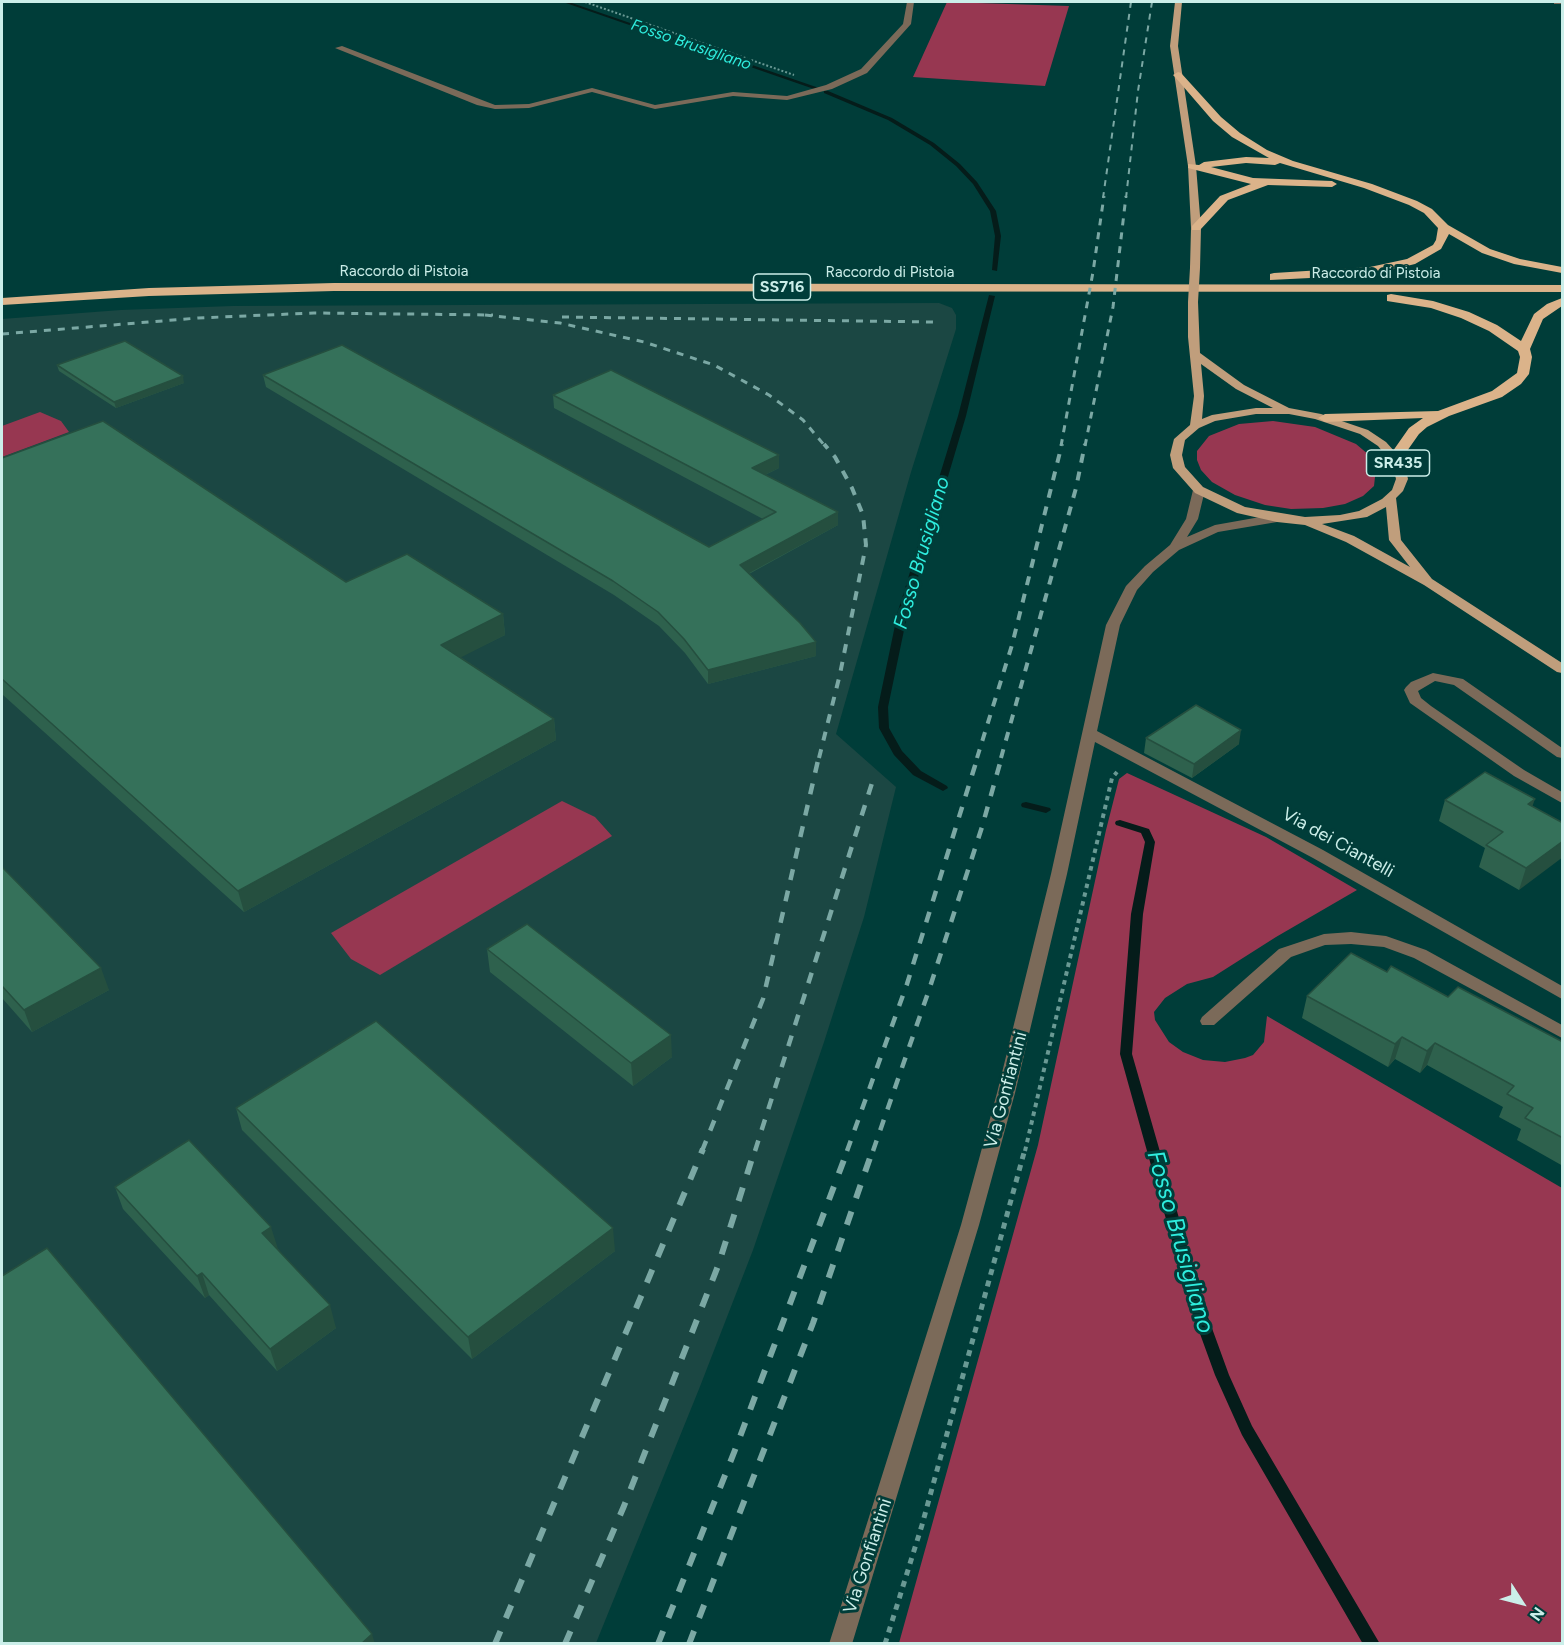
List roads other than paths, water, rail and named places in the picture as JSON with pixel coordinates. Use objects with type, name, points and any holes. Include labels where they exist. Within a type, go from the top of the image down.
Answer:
[{"type":"highway","points":[[1178,75],[1206,109],[1236,135],[1263,152],[1421,208],[1444,227],[1473,245],[1492,253],[1518,262],[1563,270]]},
{"type":"highway","points":[[1192,166],[1246,160],[1289,163]]},
{"type":"highway","points":[[1192,166],[1253,181],[1325,183],[1375,190]]},
{"type":"highway","points":[[1196,228],[1219,203],[1230,195],[1250,187],[1281,182]]},
{"type":"highway","points":[[1273,283],[1370,272],[1411,262],[1437,247],[1442,240],[1444,227]]},
{"type":"highway","name":"Raccordo di Pistoia","points":[[2,292],[200,280],[342,277],[1273,283],[1563,289]]},
{"type":"highway","name":"Raccordo di Pistoia","points":[[2,302],[170,291],[346,287],[1273,283],[1563,278]]},
{"type":"highway","points":[[1273,283],[1382,296],[1433,305],[1465,315],[1493,328],[1524,350]]},
{"type":"highway","points":[[1395,458],[1417,428],[1444,413],[1497,394],[1516,381],[1526,366],[1524,350],[1538,317],[1551,307],[1563,302]]},
{"type":"highway","points":[[1325,418],[1444,413]]},
{"type":"main road","name":"SR435","points":[[1178,2],[1174,46],[1192,166],[1196,228],[1193,302],[1199,396],[1195,426]]},
{"type":"main road","name":"SR435","points":[[1196,354],[1240,387],[1289,411]]},
{"type":"main road","name":"SR435","points":[[1289,411],[1325,418],[1368,434],[1382,444],[1395,458],[1402,479],[1397,492],[1391,499],[1370,511],[1348,518],[1305,521],[1277,518],[1233,507],[1198,489],[1182,473],[1176,455],[1180,439],[1195,426],[1218,416],[1240,412],[1289,411]]},
{"type":"main road","name":"SR435","points":[[1391,499],[1395,540],[1428,582]]},
{"type":"main road","name":"SR435","points":[[1305,521],[1350,539],[1428,582],[1563,669]]},
{"type":"street","points":[[339,48],[480,103],[504,108],[529,106],[592,90],[641,104],[662,107],[733,94],[794,98],[829,87],[864,71],[909,21],[910,2]]},
{"type":"street","points":[[1557,2],[1563,2]]},
{"type":"street","name":"Via Gonfiantini","points":[[840,1644],[970,1225],[991,1148],[1057,885],[1113,625],[1119,609],[1139,580],[1174,547],[1192,519],[1198,489]]},
{"type":"street","name":"Via Gonfiantini","points":[[1174,547],[1215,529],[1277,518]]},
{"type":"street","points":[[1563,754],[1458,682],[1433,677],[1416,685],[1412,690],[1415,700],[1426,709],[1520,773],[1563,798]]},
{"type":"street","name":"Via dei Ciantelli","points":[[1090,734],[1318,854],[1563,993]]},
{"type":"street","points":[[1208,1021],[1285,953],[1324,940],[1366,939],[1386,942],[1435,961],[1563,1032]]},
{"type":"waterway","name":"Fosso Brusigliano","points":[[566,2],[816,88]]},
{"type":"waterway","name":"Fosso Brusigliano","points":[[826,92],[890,119],[932,144],[958,165],[975,183],[993,211],[998,236],[995,270]]},
{"type":"waterway","name":"Fosso Brusigliano","points":[[943,788],[917,773],[898,753],[884,728],[883,707],[903,611],[962,416],[991,296]]},
{"type":"waterway","name":"Fosso Brusigliano","points":[[1026,805],[1046,810]]},
{"type":"waterway","name":"Fosso Brusigliano","points":[[1120,823],[1145,831],[1150,842],[1137,914],[1126,1054],[1198,1309],[1222,1375],[1247,1430],[1372,1644]]},
{"type":"railway","points":[[1103,198],[1131,2]]},
{"type":"railway","points":[[1126,198],[1138,91],[1152,2]]},
{"type":"railway","points":[[1061,446],[1093,272],[1104,196]]},
{"type":"railway","points":[[1085,446],[1113,307],[1126,196]]},
{"type":"railway","points":[[2,334],[198,318],[314,313],[493,315]]},
{"type":"railway","points":[[485,315],[560,323],[644,342],[714,365],[769,395],[803,420],[825,446]]},
{"type":"railway","points":[[562,317],[935,322]]},
{"type":"railway","points":[[819,758],[840,674],[866,545],[863,515],[852,488],[835,457],[824,444]]},
{"type":"railway","points":[[977,758],[1012,645],[1062,444]]},
{"type":"railway","points":[[1001,758],[1076,488],[1085,444]]},
{"type":"railway","points":[[702,1151],[763,999],[819,756]]},
{"type":"railway","points":[[847,1151],[907,984],[978,756]]},
{"type":"railway","points":[[873,1151],[929,990],[982,827],[1002,756]]},
{"type":"railway","points":[[755,1151],[872,783]]},
{"type":"railway","points":[[495,1644],[703,1149]]},
{"type":"railway","points":[[565,1644],[624,1506],[718,1266],[755,1149]]},
{"type":"railway","points":[[658,1644],[735,1450],[848,1149]]},
{"type":"railway","points":[[689,1644],[813,1323],[873,1149]]}]
